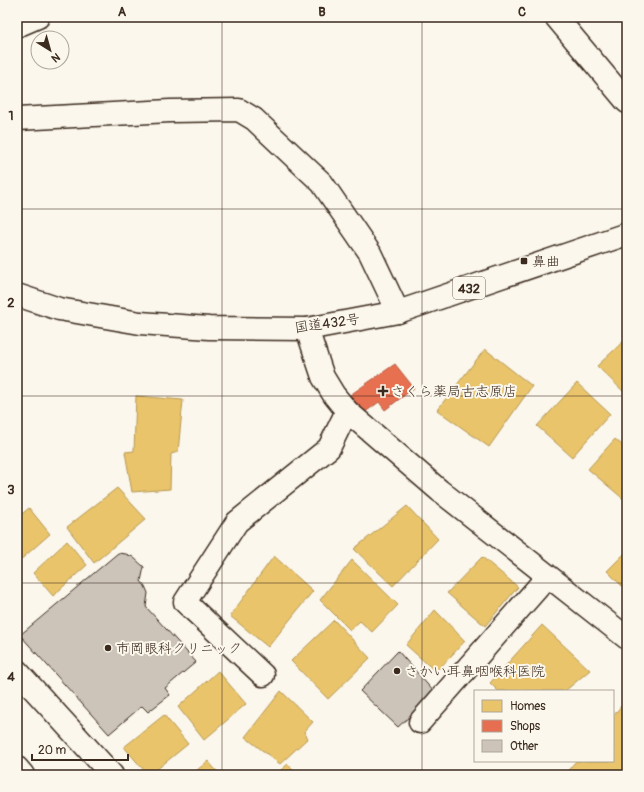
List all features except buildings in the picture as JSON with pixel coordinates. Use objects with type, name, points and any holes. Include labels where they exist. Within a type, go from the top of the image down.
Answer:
[{"type":"main road","points":[[17,26],[38,17]]},
{"type":"main road","points":[[556,17],[627,102]]},
{"type":"main road","points":[[17,119],[170,111],[239,110],[254,119],[322,183],[370,253],[398,312]]},
{"type":"main road","name":"国道432号","points":[[17,295],[59,309],[140,323],[209,328],[307,329],[398,312],[627,234]]},
{"type":"main road","points":[[307,329],[324,377],[334,395],[347,411],[440,491],[627,638]]},
{"type":"main road","points":[[263,675],[185,602],[237,522],[329,448],[347,411]]},
{"type":"main road","points":[[420,722],[548,576]]},
{"type":"main road","points":[[17,671],[112,775]]},
{"type":"main road","points":[[17,768],[23,775]]},
{"type":"place","name":"鼻曲","points":[[524,261]]},
{"type":"place","name":"さくら薬局古志原店","points":[[383,391]]},
{"type":"place","name":"市岡眼科クリニック","points":[[108,648]]},
{"type":"place","name":"さかい耳鼻咽喉科医院","points":[[397,671]]}]
